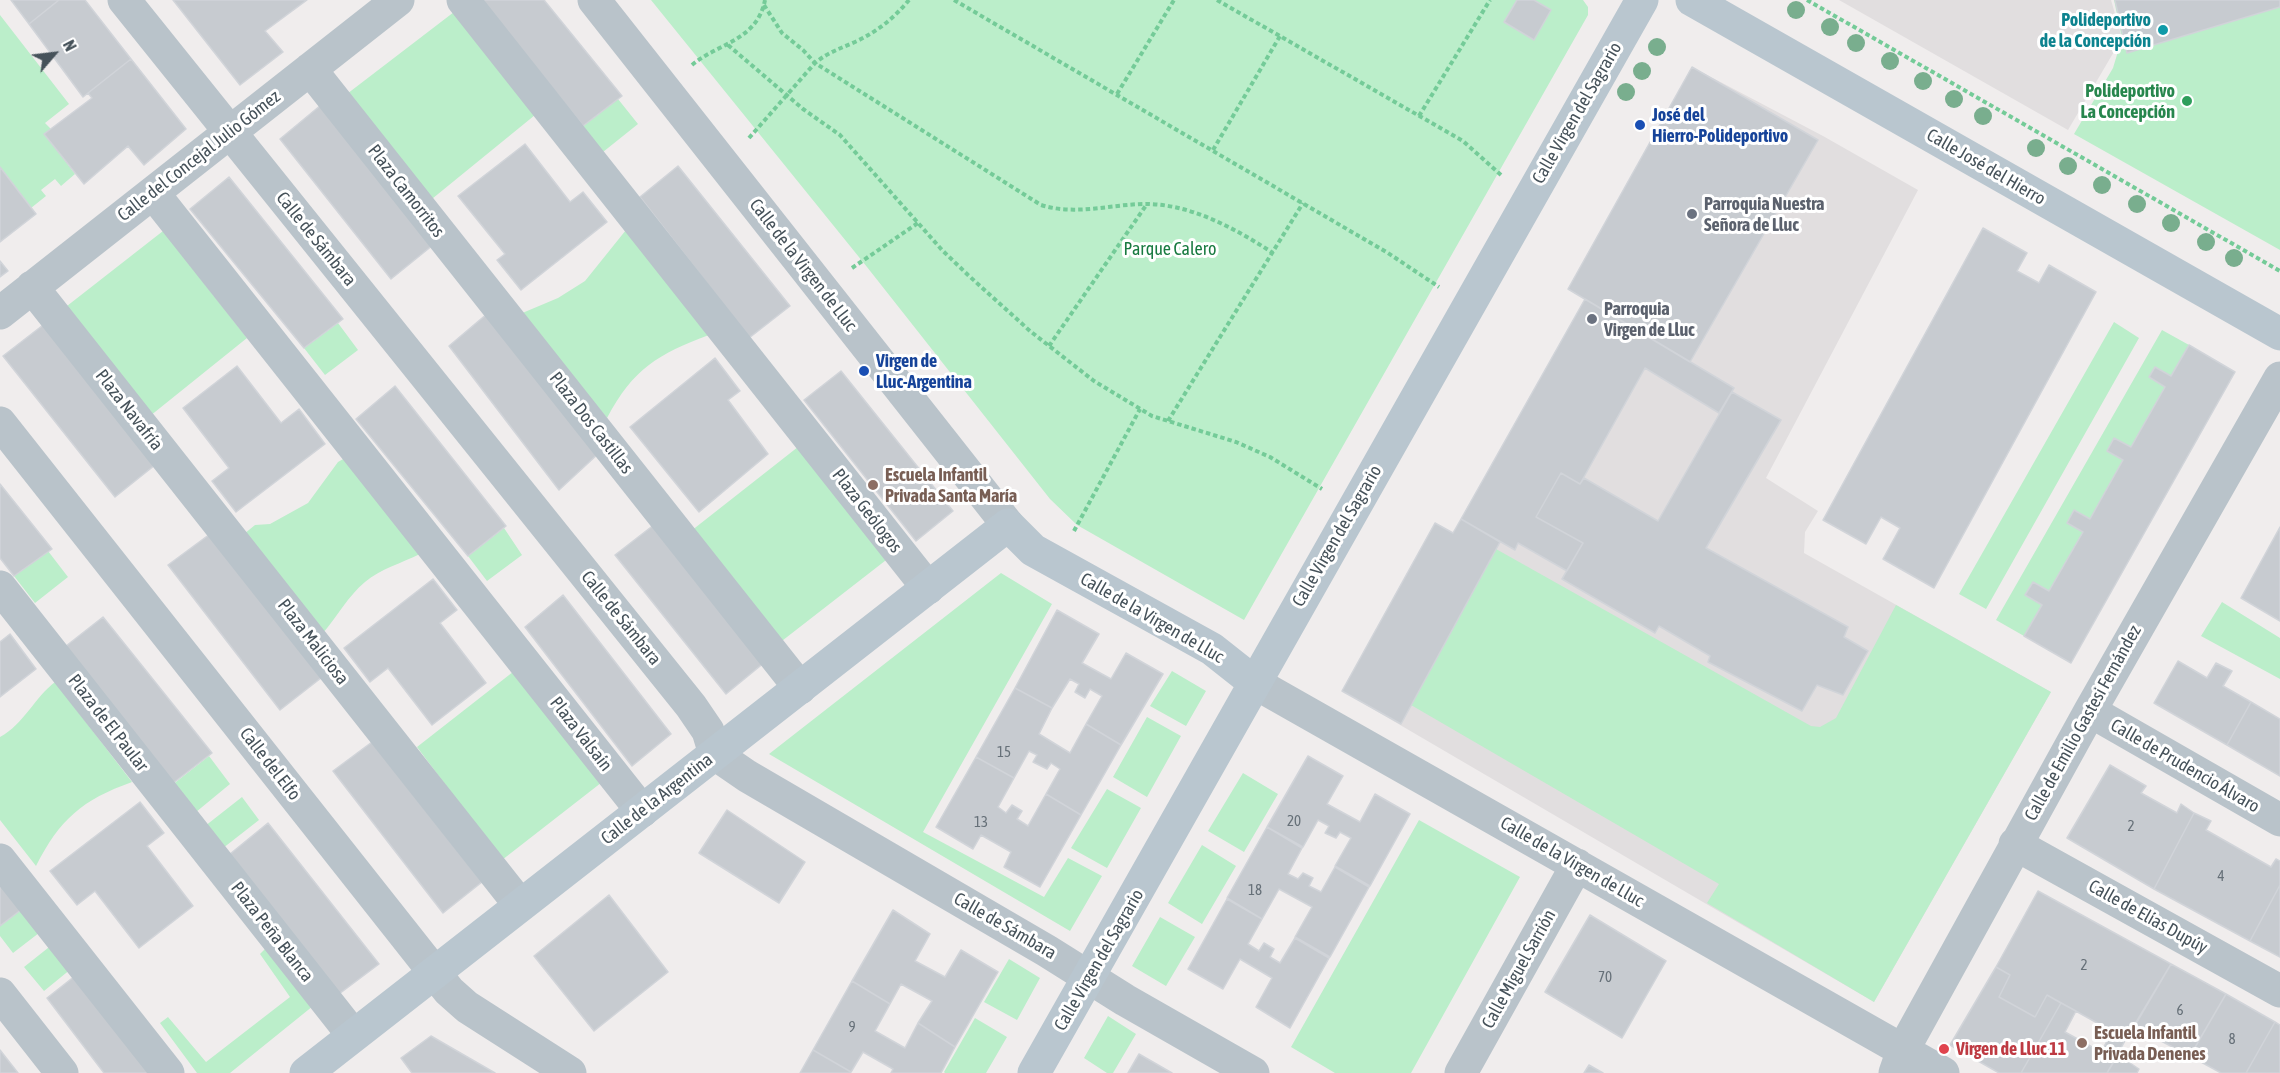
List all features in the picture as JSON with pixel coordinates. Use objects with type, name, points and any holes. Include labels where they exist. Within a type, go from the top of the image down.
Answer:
[{"type":"street","name":"Calle de Sámbara","points":[[124,0],[691,706],[708,731],[716,754],[747,776],[1253,1073]]},
{"type":"street","name":"Calle del Concejal Julio Gómez","points":[[0,313],[398,0]]},
{"type":"street","name":"Plaza Geólogos","points":[[463,0],[928,588]]},
{"type":"street","name":"Calle de la Virgen de Lluc","points":[[594,0],[1008,525],[1034,550],[1212,649],[1255,683],[1577,865],[1899,1061],[1943,1073]]},
{"type":"street","name":"Calle Virgen del Sagrario","points":[[1034,1073],[1642,0]]},
{"type":"street","name":"Calle José del Hierro","points":[[1692,0],[2280,334]]},
{"type":"street","name":"Plaza Camorritos","points":[[310,69],[503,312]]},
{"type":"street","name":"Plaza Valsaín","points":[[153,193],[642,811]]},
{"type":"street","name":"Plaza Navafría","points":[[32,287],[226,532]]},
{"type":"street","name":"Plaza Dos Castillas","points":[[503,312],[800,688]]},
{"type":"street","name":"Calle de Emilio Gastesi Fernández","points":[[1899,1061],[2015,844],[2280,378]]},
{"type":"street","name":"Calle del Elfo","points":[[0,423],[449,991],[467,1007],[567,1072]]},
{"type":"street","name":"Calle de la Argentina","points":[[306,1073],[1008,525]]},
{"type":"street","name":"Plaza Maliciosa","points":[[226,532],[520,905]]},
{"type":"street","name":"Plaza de El Paular","points":[[0,587],[191,828]]},
{"type":"street","name":"Calle de Prudencio Álvaro","points":[[2090,711],[2280,820]]},
{"type":"street","name":"Plaza Peña Blanca","points":[[191,828],[353,1035]]},
{"type":"street","name":"Calle de Elías Dupúy","points":[[2015,844],[2280,991]]},
{"type":"street","points":[[0,860],[168,1073]]},
{"type":"street","name":"Calle Miguel Sarrión","points":[[1461,1073],[1577,865]]},
{"type":"street","points":[[0,994],[62,1073]]},
{"type":"path","points":[[724,165],[825,54],[865,37],[889,22],[909,0]]},
{"type":"path","points":[[954,0],[1388,253],[1467,308]]},
{"type":"path","points":[[1117,94],[1174,0]]},
{"type":"path","points":[[1217,0],[1463,141],[1529,198]]},
{"type":"path","points":[[1419,116],[1490,0]]},
{"type":"path","points":[[1807,0],[2280,271]]},
{"type":"path","points":[[664,89],[699,59],[740,38],[759,16],[764,3]]},
{"type":"path","points":[[764,3],[782,33],[815,63],[1041,205],[1057,210],[1147,204],[1175,206],[1248,236],[1273,252]]},
{"type":"path","points":[[1213,150],[1280,36]]},
{"type":"path","points":[[728,45],[850,144],[918,223],[968,275],[1049,346],[1094,381],[1140,410],[1236,442],[1270,457],[1353,508]]},
{"type":"path","points":[[1168,421],[1303,203]]},
{"type":"path","points":[[1049,346],[1147,204]]},
{"type":"path","points":[[824,291],[877,250],[918,223]]},
{"type":"path","points":[[1057,563],[1140,410]]},
{"type":"shaded area","points":[[1839,0],[2111,0],[2122,38],[2068,130]]},
{"type":"shaded area","points":[[1692,67],[1823,136],[1918,190],[1766,478],[1818,511],[1805,532],[1804,553],[2051,692],[1874,1002],[1342,691],[1435,523],[1453,533],[1515,432],[1585,299],[1568,289]]},
{"type":"green space","name":"Parque Calero","points":[[651,0],[1583,0],[1588,7],[1588,15],[1244,620],[1077,525],[1050,499],[867,267]]},
{"type":"green space","name":"Polideportivo La Concepción","points":[[2114,0],[2280,0],[2280,250],[2074,134],[2113,68],[2122,38]]},
{"type":"green space","points":[[454,12],[535,115],[427,203],[343,97]]},
{"type":"green space","points":[[0,15],[69,104],[45,123],[51,129],[45,134],[75,174],[61,186],[55,179],[41,190],[46,196],[31,208],[0,167]]},
{"type":"green space","points":[[618,99],[638,124],[603,152],[583,126]]},
{"type":"green space","points":[[626,230],[709,335],[675,349],[649,365],[627,387],[607,418],[520,314],[558,298],[585,281]]},
{"type":"green space","points":[[163,231],[247,338],[150,416],[67,306]]},
{"type":"green space","points":[[2114,322],[2139,338],[1986,609],[1959,594]]},
{"type":"green space","points":[[338,323],[358,350],[325,375],[304,348]]},
{"type":"green space","points":[[2162,330],[2189,345],[2171,376],[2155,367],[2149,377],[2165,387],[2131,447],[2114,438],[2107,451],[2123,460],[2090,519],[2074,510],[2067,523],[2083,532],[2049,591],[2025,595],[2042,605],[2024,636],[1996,620]]},
{"type":"green space","points":[[803,443],[890,557],[778,644],[691,531]]},
{"type":"green space","points":[[345,458],[420,554],[371,577],[353,594],[323,633],[244,534],[255,525],[270,524],[308,503],[338,462]]},
{"type":"green space","points":[[504,528],[522,555],[487,581],[468,556]]},
{"type":"green space","points":[[1496,549],[1811,726],[1820,727],[1836,718],[1896,605],[2051,692],[1874,1002],[1707,903],[1719,884],[1411,705]]},
{"type":"green space","points":[[48,551],[68,577],[35,603],[14,576]]},
{"type":"green space","points":[[1001,573],[1052,604],[923,832],[1044,897],[1068,858],[1102,876],[1070,931],[769,754]]},
{"type":"green space","points":[[2222,602],[2280,638],[2280,679],[2201,636]]},
{"type":"green space","points":[[518,668],[606,779],[502,860],[417,747]]},
{"type":"green space","points":[[1172,671],[1206,691],[1186,726],[1150,706]]},
{"type":"green space","points":[[55,682],[132,782],[99,796],[74,813],[54,836],[36,866],[0,820],[0,737],[23,718],[41,695]]},
{"type":"green space","points":[[1147,717],[1181,736],[1147,797],[1113,777]]},
{"type":"green space","points":[[209,756],[230,784],[190,817],[167,789]]},
{"type":"green space","points":[[1243,773],[1278,794],[1244,852],[1208,831]]},
{"type":"green space","points":[[1107,789],[1141,808],[1107,868],[1071,848]]},
{"type":"green space","points":[[242,797],[259,820],[218,852],[200,830]]},
{"type":"green space","points":[[1419,820],[1520,877],[1411,1073],[1335,1073],[1291,1047]]},
{"type":"green space","points":[[1202,845],[1236,866],[1202,924],[1168,903]]},
{"type":"green space","points":[[30,903],[48,926],[13,953],[0,936],[0,926]]},
{"type":"green space","points":[[1160,917],[1195,937],[1166,986],[1132,966]]},
{"type":"green space","points":[[58,940],[77,964],[44,991],[24,967]]},
{"type":"green space","points":[[268,946],[313,1006],[230,1073],[197,1073],[160,1023],[168,1017],[206,1062],[290,997],[260,954]]},
{"type":"green space","points":[[1009,959],[1040,978],[1017,1020],[984,1002]]},
{"type":"green space","points":[[1108,1016],[1136,1034],[1113,1073],[1107,1073],[1084,1058]]},
{"type":"green space","points":[[975,1018],[1007,1037],[986,1073],[945,1073],[944,1072]]},
{"type":"building","points":[[11,0],[59,0],[29,24]]},
{"type":"building","points":[[59,0],[85,0],[131,59],[83,97],[29,24]]},
{"type":"building","points":[[173,0],[307,0],[265,31],[283,52],[240,85]]},
{"type":"building","points":[[480,0],[544,0],[622,96],[583,126]]},
{"type":"building","points":[[1517,0],[1534,0],[1551,10],[1534,40],[1504,22]]},
{"type":"building","name":"Polideportivo de la Concepción","points":[[2115,0],[2280,0],[2280,7],[2127,53]]},
{"type":"building","points":[[131,59],[186,129],[144,165],[128,146],[84,184],[44,134],[92,98],[88,93]]},
{"type":"building","name":"Parroquia Nuestra Señora de Lluc","points":[[1692,67],[1818,140],[1690,362],[1568,289]]},
{"type":"building","points":[[321,105],[433,245],[391,279],[280,139]]},
{"type":"building","points":[[525,144],[570,202],[583,192],[607,222],[521,290],[497,260],[505,254],[458,196]]},
{"type":"building","points":[[678,166],[790,306],[749,338],[640,197]]},
{"type":"building","points":[[0,167],[36,214],[0,242]]},
{"type":"building","points":[[229,177],[343,319],[304,348],[190,209]]},
{"type":"building","points":[[1983,228],[2027,253],[2017,271],[2039,283],[2049,265],[2096,292],[1934,588],[1883,559],[1900,528],[1881,517],[1866,544],[1823,520]]},
{"type":"building","points":[[0,261],[8,271],[0,277]]},
{"type":"building","points":[[1585,299],[1734,388],[1719,413],[1645,368],[1580,484],[1561,473],[1536,517],[1583,543],[1567,571],[1518,543],[1515,550],[1461,519]]},
{"type":"building","points":[[488,313],[599,453],[559,490],[449,346]]},
{"type":"building","points":[[47,322],[155,465],[115,497],[3,356]]},
{"type":"building","points":[[2189,345],[2235,372],[2071,663],[2024,636],[2042,605],[2025,595],[2033,582],[2049,591],[2083,532],[2067,523],[2074,510],[2090,519],[2123,460],[2107,451],[2114,438],[2131,447],[2165,387],[2149,377],[2155,367],[2171,376]]},
{"type":"building","points":[[715,358],[740,391],[728,400],[768,454],[699,512],[630,427]]},
{"type":"building","points":[[237,366],[281,423],[299,409],[325,444],[236,512],[212,481],[229,468],[183,408]]},
{"type":"building","points":[[841,371],[953,511],[916,541],[804,400]]},
{"type":"building","points":[[395,386],[506,526],[468,556],[356,419]]},
{"type":"building","points":[[1732,392],[1781,420],[1706,548],[1848,627],[1844,637],[1868,651],[1843,695],[1817,685],[1802,711],[1708,662],[1710,656],[1659,626],[1655,633],[1562,579],[1583,543],[1536,517],[1561,473],[1580,484],[1584,478],[1658,521]]},
{"type":"building","points":[[0,484],[52,549],[14,576],[0,558]]},
{"type":"building","points":[[1461,519],[1500,542],[1401,724],[1342,691],[1435,523],[1453,533]]},
{"type":"building","points":[[655,524],[765,662],[726,694],[615,555]]},
{"type":"building","points":[[2280,527],[2280,621],[2241,598]]},
{"type":"building","points":[[210,534],[321,678],[280,710],[168,565]]},
{"type":"building","points":[[433,579],[457,610],[440,623],[486,683],[432,725],[388,668],[370,682],[344,648]]},
{"type":"building","points":[[563,595],[671,734],[632,766],[525,627]]},
{"type":"building","points":[[1057,610],[1099,634],[1082,663],[1111,679],[1126,653],[1163,674],[1121,745],[1086,724],[1102,696],[1090,689],[1085,698],[1075,692],[1079,684],[1070,679],[1052,708],[1015,688]]},
{"type":"building","points":[[103,617],[212,753],[172,784],[66,646]]},
{"type":"building","points":[[10,634],[36,669],[0,697],[0,642]]},
{"type":"building","points":[[2178,661],[2207,678],[2216,663],[2232,671],[2223,686],[2251,702],[2227,745],[2154,703]]},
{"type":"building","points":[[1015,688],[1052,708],[1039,734],[1070,753],[1086,724],[1121,745],[1081,815],[1046,794],[1060,769],[1051,763],[1047,769],[1033,762],[1037,755],[1029,751],[1014,778],[976,757]]},
{"type":"building","points":[[2251,702],[2280,719],[2280,776],[2227,745]]},
{"type":"building","points":[[372,742],[482,882],[443,913],[333,771]]},
{"type":"building","points":[[1308,756],[1343,776],[1327,804],[1360,822],[1375,794],[1410,814],[1370,886],[1335,866],[1351,838],[1340,832],[1336,838],[1325,833],[1329,826],[1318,820],[1303,847],[1267,827]]},
{"type":"building","points":[[976,757],[1014,778],[998,807],[1006,813],[1012,805],[1022,811],[1017,819],[1028,826],[1046,794],[1081,815],[1040,887],[1004,867],[1011,852],[981,835],[973,849],[936,827]]},
{"type":"building","points":[[2110,765],[2146,786],[2141,793],[2177,813],[2181,804],[2194,813],[2154,889],[2067,838]]},
{"type":"building","points":[[140,802],[164,833],[147,846],[193,906],[139,948],[95,891],[77,905],[50,871]]},
{"type":"building","points":[[727,810],[805,862],[779,903],[699,853]]},
{"type":"building","points":[[2194,813],[2211,821],[2206,830],[2271,867],[2276,859],[2280,861],[2280,885],[2250,941],[2154,889]]},
{"type":"building","points":[[268,823],[379,964],[339,994],[230,854]]},
{"type":"building","points":[[1267,827],[1302,848],[1288,874],[1298,879],[1303,873],[1313,878],[1309,886],[1321,892],[1335,867],[1369,887],[1330,957],[1295,937],[1312,907],[1279,889],[1262,919],[1227,898]]},
{"type":"building","points":[[0,867],[30,903],[0,926]]},
{"type":"building","points":[[2280,885],[2280,957],[2250,941]]},
{"type":"building","points":[[2038,891],[2171,964],[2126,1039],[2047,995],[2035,1017],[1999,997],[2010,975],[1996,967]]},
{"type":"building","points":[[609,895],[668,972],[594,1031],[534,956]]},
{"type":"building","points":[[1227,899],[1262,919],[1248,944],[1259,951],[1264,943],[1274,949],[1270,957],[1280,963],[1295,938],[1329,958],[1290,1028],[1256,1007],[1272,978],[1240,959],[1223,989],[1188,969]]},
{"type":"building","points":[[893,910],[930,934],[915,961],[945,977],[961,950],[998,972],[955,1047],[918,1023],[932,1001],[901,984],[890,1004],[852,981]]},
{"type":"building","points":[[1590,915],[1666,961],[1622,1038],[1545,992]]},
{"type":"building","points":[[2171,964],[2226,994],[2190,1056],[2134,1027]]},
{"type":"building","points":[[1996,967],[2010,975],[1999,997],[2035,1017],[2047,995],[2061,1003],[2021,1073],[1999,1073],[1950,1045]]},
{"type":"building","points":[[85,968],[168,1073],[104,1073],[47,998]]},
{"type":"building","points":[[852,981],[890,1004],[875,1031],[905,1048],[918,1023],[955,1047],[941,1073],[891,1073],[893,1069],[863,1052],[851,1072],[813,1050]]},
{"type":"building","points":[[2226,994],[2275,1022],[2246,1073],[2221,1073],[2190,1056]]},
{"type":"building","points":[[2061,1003],[2076,1011],[2065,1032],[2101,1052],[2112,1032],[2126,1039],[2107,1073],[2021,1073]]},
{"type":"building","points":[[2275,1022],[2280,1025],[2280,1073],[2246,1073]]},
{"type":"building","points":[[431,1036],[495,1073],[412,1073],[401,1058]]},
{"type":"building","points":[[0,1050],[18,1073],[0,1073]]},
{"type":"building","points":[[813,1050],[851,1072],[800,1073]]},
{"type":"building","points":[[1139,1054],[1172,1073],[1128,1073]]},
{"type":"building","points":[[2118,1055],[2139,1069],[2137,1073],[2107,1073]]},
{"type":"building","points":[[1589,1065],[1603,1073],[1584,1073]]},
{"type":"place","name":"Polideportivo de la Concepción","points":[[2163,30]]},
{"type":"place","name":"Polideportivo La Concepción","points":[[2187,101]]},
{"type":"place","name":"José del Hierro-Polideportivo","points":[[1640,125]]},
{"type":"place","name":"Parroquia Nuestra Señora de Lluc","points":[[1692,214]]},
{"type":"place","name":"Parroquia Virgen de Lluc","points":[[1592,319]]},
{"type":"place","name":"Virgen de Lluc-Argentina","points":[[864,371]]},
{"type":"place","name":"Escuela Infantil Privada Santa María","points":[[873,485]]},
{"type":"place","name":"Escuela Infantil Privada Denenes","points":[[2082,1043]]},
{"type":"place","name":"Virgen de Lluc 11","points":[[1944,1049]]}]
